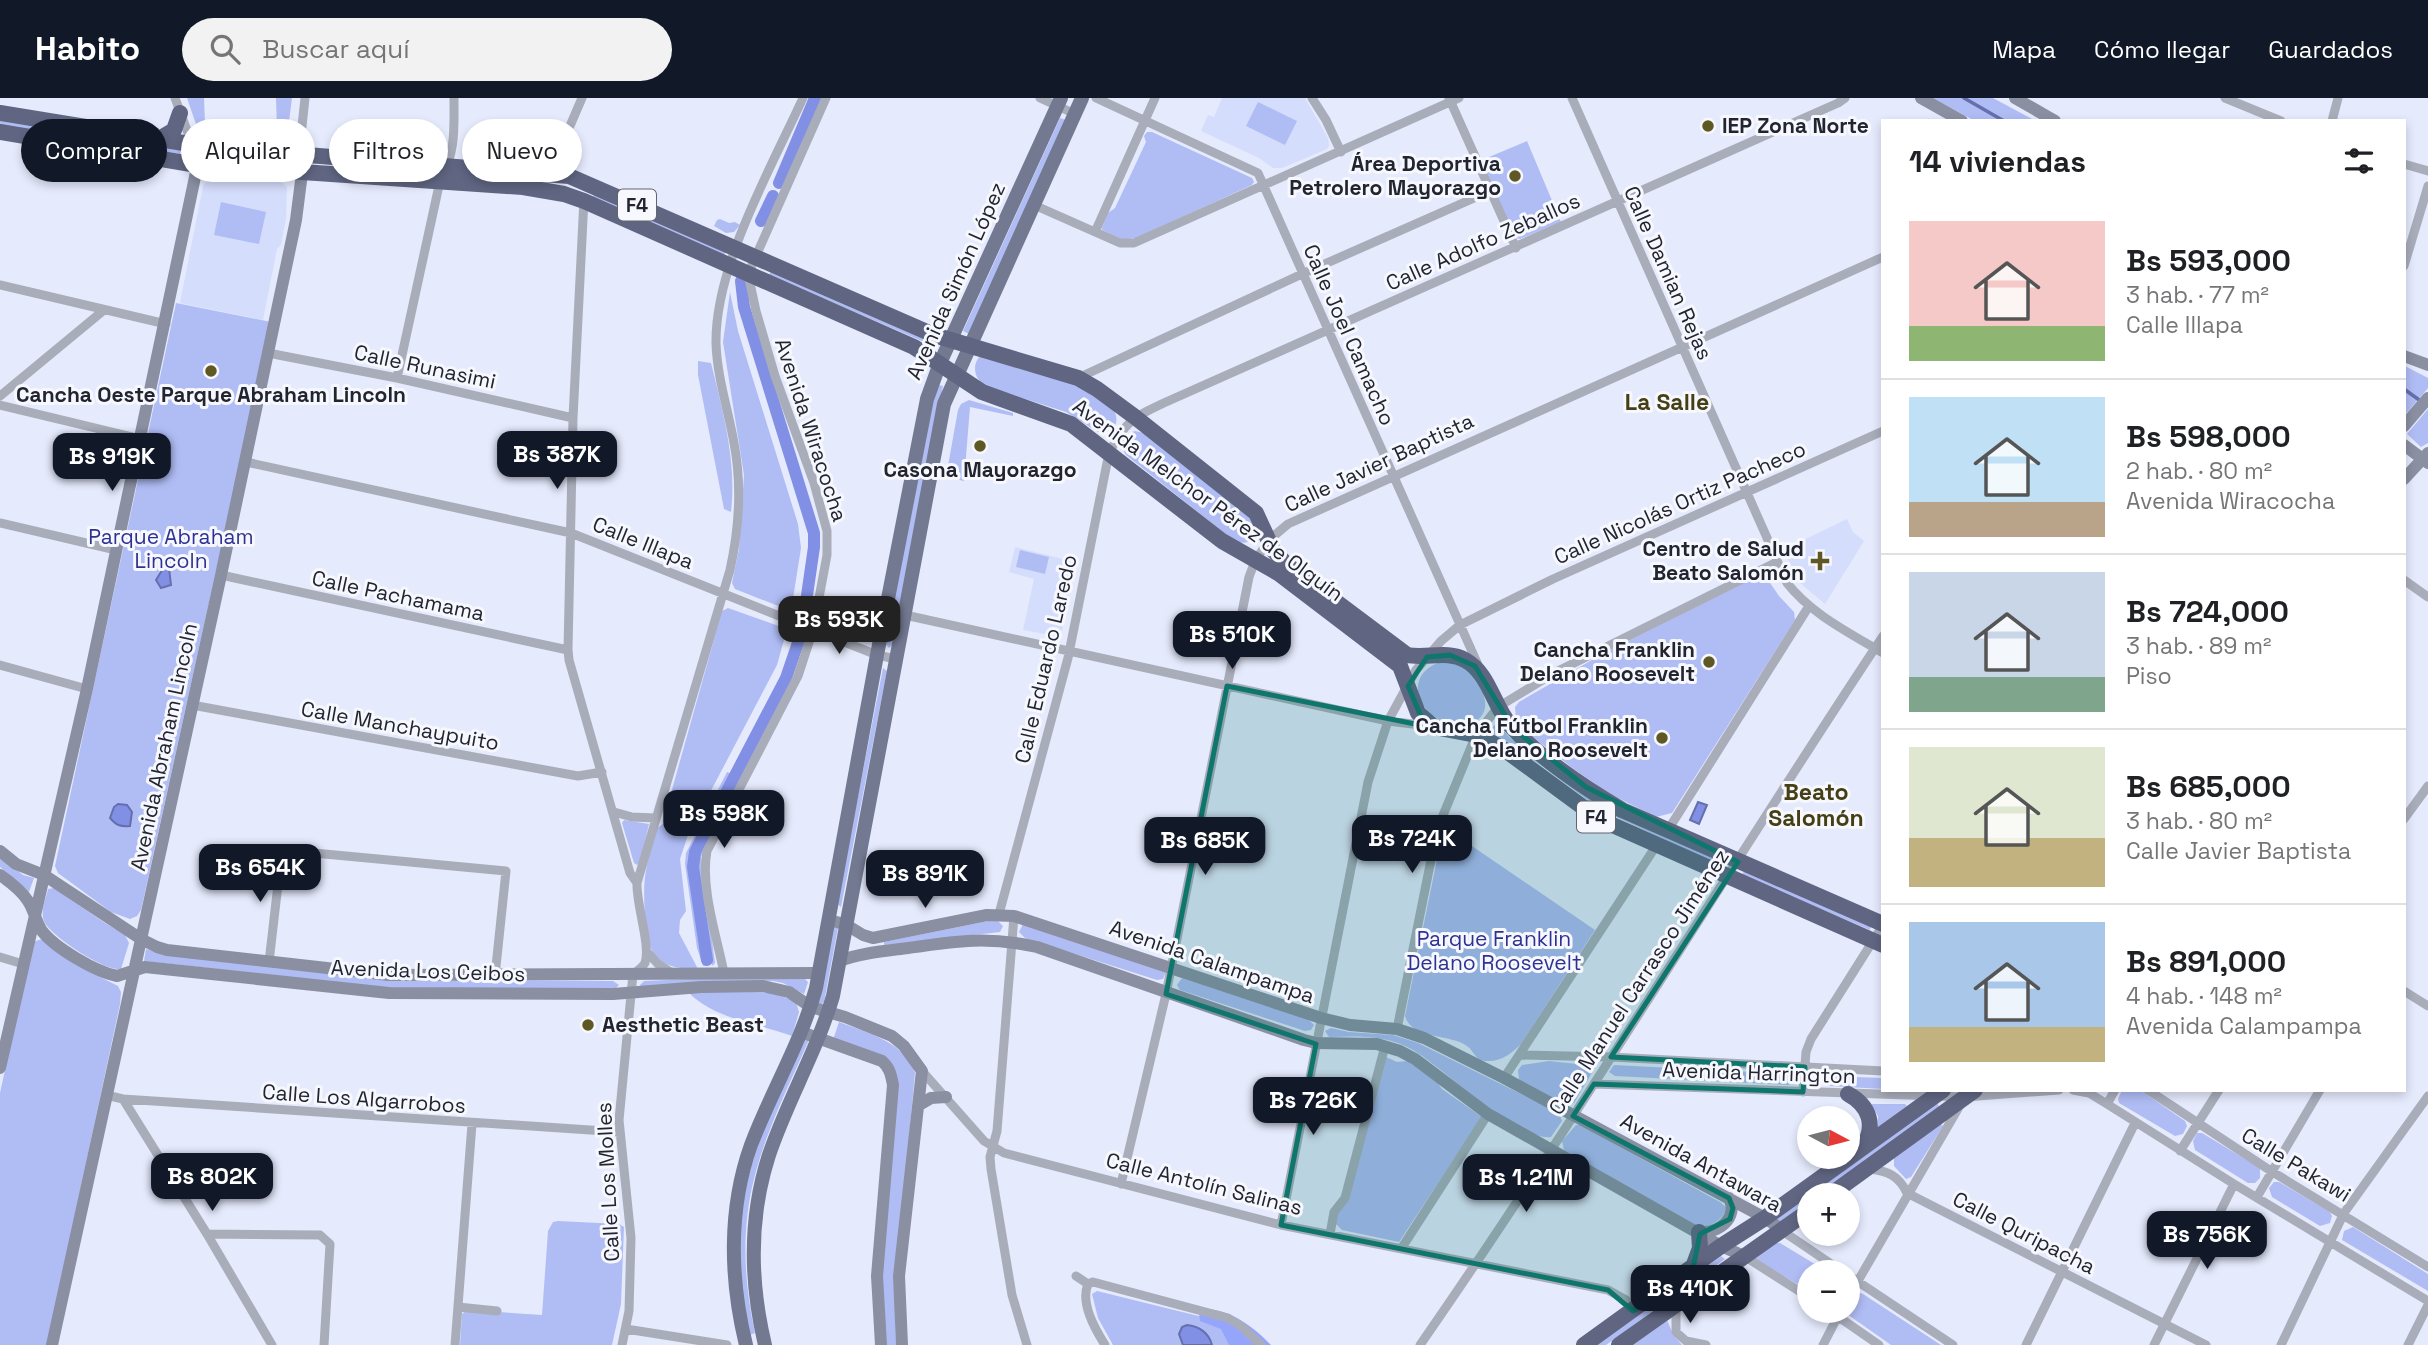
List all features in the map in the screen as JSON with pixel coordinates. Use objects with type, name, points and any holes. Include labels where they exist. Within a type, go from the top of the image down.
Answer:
[{"type":"highway","points":[[167,134],[174,130],[177,106]]},
{"type":"highway","name":"Avenida Melchor Pérez de Olguín","points":[[0,113],[37,119]]},
{"type":"highway","name":"Avenida Melchor Pérez de Olguín","points":[[0,132],[181,162]]},
{"type":"highway","name":"Avenida Melchor Pérez de Olguín","points":[[315,157],[462,166]]},
{"type":"highway","name":"Avenida Melchor Pérez de Olguín","points":[[582,181],[921,330],[1078,378],[1135,416],[1256,513],[1279,558],[1287,565],[1407,655],[1427,657]]},
{"type":"highway","name":"Avenida Melchor Pérez de Olguín","points":[[448,182],[543,189],[584,201],[914,347],[982,392],[1060,418],[1222,541],[1278,573],[1399,666],[1408,686]]},
{"type":"highway","name":"F4","points":[[1427,657],[1450,655],[1460,657],[1475,666],[1505,719],[1529,744],[1622,810],[1881,924]]},
{"type":"highway","name":"F4","points":[[1408,686],[1418,713],[1434,727],[1476,735],[1505,750],[1600,819],[1878,943]]},
{"type":"highway","points":[[1584,1345],[1721,1245],[1765,1218],[1939,1093]]},
{"type":"highway","points":[[1847,1183],[1970,1093]]},
{"type":"highway","points":[[1849,1094],[1865,1107],[1870,1118],[1871,1129],[1861,1149]]},
{"type":"highway","points":[[1619,1345],[1797,1219]]},
{"type":"highway","points":[[1693,1268],[1700,1248],[1699,1232]]},
{"type":"main road","name":"Avenida Simón López","points":[[762,1345],[754,1274],[758,1200],[770,1154],[828,1012],[944,404],[1082,98]]},
{"type":"main road","name":"Avenida Simón López","points":[[746,1345],[736,1296],[734,1266],[739,1188],[752,1144],[811,1007],[927,399],[940,363],[1059,102]]},
{"type":"street","points":[[302,119],[305,98]]},
{"type":"street","points":[[449,165],[453,149],[454,98]]},
{"type":"street","points":[[573,119],[582,98]]},
{"type":"street","points":[[633,974],[645,963],[647,952],[636,883],[735,547],[739,477],[716,340],[729,266],[803,98]]},
{"type":"street","points":[[748,274],[826,98]]},
{"type":"street","points":[[1040,98],[1059,102],[1074,114]]},
{"type":"street","name":"Calle Joel Camacho","points":[[1096,98],[1258,173],[1482,675]]},
{"type":"street","points":[[1095,232],[1155,98]]},
{"type":"street","points":[[1312,98],[1341,152]]},
{"type":"street","name":"Calle Damian Rejas","points":[[1572,98],[1787,583],[1809,606],[1879,651]]},
{"type":"street","name":"Calle Adolfo Zeballos","points":[[1135,416],[1516,248],[1845,98]]},
{"type":"street","points":[[1921,98],[1948,117]]},
{"type":"street","points":[[2015,98],[2052,119]]},
{"type":"street","points":[[2225,98],[2276,119]]},
{"type":"street","points":[[2333,119],[2338,98]]},
{"type":"street","points":[[1034,205],[1120,243],[1134,243],[1341,152],[1453,99],[1516,248]]},
{"type":"street","points":[[2406,165],[2428,171]]},
{"type":"street","points":[[0,1068],[87,689],[166,324],[194,182]]},
{"type":"street","name":"Avenida Abraham Lincoln","points":[[52,1345],[246,462],[296,220],[301,182]]},
{"type":"street","points":[[397,378],[440,182]]},
{"type":"street","points":[[543,189],[546,182]]},
{"type":"street","points":[[590,184],[584,201],[573,418],[568,650],[636,883]]},
{"type":"street","points":[[2406,259],[2428,186]]},
{"type":"street","points":[[1078,378],[1302,274],[1490,191]]},
{"type":"street","name":"Calle Javier Baptista","points":[[1121,1184],[1167,994],[1249,577],[1255,561],[1269,540],[1288,524],[1393,475],[1881,258]]},
{"type":"street","name":"Avenida Wiracocha","points":[[724,973],[711,912],[705,863],[707,851],[798,676],[813,630],[827,555],[827,531],[814,483],[768,352],[748,274]]},
{"type":"street","points":[[0,285],[166,324]]},
{"type":"street","points":[[0,396],[104,310]]},
{"type":"street","name":"Calle Runasimi","points":[[268,353],[397,378],[573,418]]},
{"type":"street","points":[[2406,357],[2428,365]]},
{"type":"street","points":[[2406,424],[2428,398]]},
{"type":"street","points":[[0,405],[141,439]]},
{"type":"street","name":"Calle Eduardo Laredo","points":[[999,914],[1069,653],[1109,453],[1126,425],[1135,416]]},
{"type":"street","name":"Calle Nicolás Ortiz Pacheco","points":[[1281,1225],[1368,782],[1388,721],[1427,657],[1460,625],[1553,579],[1881,432]]},
{"type":"street","points":[[2406,446],[2426,458],[2406,477]]},
{"type":"street","name":"Calle Illapa","points":[[246,462],[571,533],[877,655],[896,659]]},
{"type":"street","points":[[0,523],[117,550]]},
{"type":"street","points":[[1397,1029],[1437,830],[1476,735],[1498,707],[1546,678],[1630,634],[1777,562]]},
{"type":"street","name":"Calle Pachamama","points":[[221,575],[568,650]]},
{"type":"street","points":[[2406,581],[2428,597]]},
{"type":"street","points":[[1668,830],[1809,606]]},
{"type":"street","points":[[905,615],[1388,721],[1434,727]]},
{"type":"street","name":"Calle Manuel Carrasco Jiménez","points":[[1420,1345],[1879,651]]},
{"type":"street","points":[[0,665],[87,689]]},
{"type":"street","name":"Calle Manchaypuito","points":[[192,705],[578,776],[602,772]]},
{"type":"street","points":[[2406,815],[2428,786]]},
{"type":"street","points":[[614,812],[632,817],[656,818]]},
{"type":"street","points":[[1504,1078],[1656,846]]},
{"type":"street","points":[[269,962],[282,850],[506,871],[495,976]]},
{"type":"street","name":"Avenida Los Ceibos","points":[[0,852],[16,864],[44,875],[141,939],[167,950],[389,975],[818,973]]},
{"type":"street","name":"Avenida Los Ceibos","points":[[0,874],[29,902],[47,935],[81,960],[117,976],[145,967],[388,993],[631,994],[702,987],[763,986],[789,992],[811,1007]]},
{"type":"street","name":"Avenida Calampampa","points":[[877,938],[969,918],[999,914],[1014,916],[1321,1018],[1350,1025],[1397,1029],[1424,1038],[1573,1115]]},
{"type":"street","points":[[1014,916],[997,1131],[990,1157],[1000,1236],[1012,1295],[1027,1345]]},
{"type":"street","points":[[828,920],[845,924],[863,935],[877,938],[880,952]]},
{"type":"street","name":"Avenida Calampampa","points":[[839,961],[880,952],[972,939],[1037,947],[1167,994],[1316,1043],[1366,1042],[1385,1045],[1415,1059],[1488,1114],[1552,1148]]},
{"type":"street","points":[[1803,1092],[1806,1052],[1811,1040],[1878,943]]},
{"type":"street","points":[[647,952],[658,964],[674,974]]},
{"type":"street","points":[[0,957],[23,964]]},
{"type":"street","name":"Calle Los Molles","points":[[621,1345],[629,1311],[631,1238],[620,1132],[633,974]]},
{"type":"street","points":[[2406,992],[2428,1006]]},
{"type":"street","name":"Calle Antolín Salinas","points":[[811,1007],[892,1036],[904,1046],[922,1071],[993,1148],[1281,1225],[1608,1290],[1626,1300],[1633,1311]]},
{"type":"street","points":[[801,1032],[882,1061],[888,1066],[891,1076],[893,1085],[877,1276],[881,1345]]},
{"type":"street","points":[[1329,1234],[1335,1212],[1345,1198],[1385,1045]]},
{"type":"street","name":"Avenida Harrington","points":[[1519,1055],[1881,1071]]},
{"type":"street","points":[[902,1345],[899,1276],[922,1071]]},
{"type":"street","name":"Avenida Harrington","points":[[1594,1084],[1849,1094],[1970,1093],[1986,1097],[2018,1092]]},
{"type":"street","points":[[2084,1092],[2428,1303],[2408,1345]]},
{"type":"street","points":[[2107,1104],[2114,1092]]},
{"type":"street","name":"Calle Pakawi","points":[[2151,1092],[2196,1124],[2428,1267]]},
{"type":"street","points":[[2180,1151],[2217,1092]]},
{"type":"street","points":[[2257,1197],[2319,1092]]},
{"type":"street","points":[[1860,1277],[1907,1193],[1970,1093]]},
{"type":"street","name":"Calle Los Algarrobos","points":[[106,1095],[123,1099],[620,1132]]},
{"type":"street","points":[[2281,1345],[2344,1213],[2428,1096]]},
{"type":"street","points":[[919,1105],[931,1098],[946,1097]]},
{"type":"street","points":[[123,1099],[272,1345]]},
{"type":"street","points":[[1401,1249],[1488,1114]]},
{"type":"street","name":"Avenida Antawara","points":[[1573,1115],[1765,1218],[1826,1260]]},
{"type":"street","points":[[2026,1345],[2135,1123]]},
{"type":"street","points":[[454,1345],[472,1124]]},
{"type":"street","points":[[1552,1148],[1744,1256],[1797,1290]]},
{"type":"street","name":"Calle Quripacha","points":[[1869,1168],[1895,1175],[1907,1193],[2206,1345]]},
{"type":"street","points":[[2154,1345],[2234,1184]]},
{"type":"street","points":[[1699,1232],[1712,1232],[1730,1219],[1733,1208],[1729,1198]]},
{"type":"street","points":[[207,1234],[320,1235],[326,1239],[330,1244],[324,1345]]},
{"type":"street","points":[[1076,1276],[1088,1284]]},
{"type":"street","points":[[1088,1284],[1093,1282],[1228,1318],[1261,1345]]},
{"type":"street","points":[[1088,1284],[1088,1309],[1095,1330],[1105,1345]]},
{"type":"street","points":[[1860,1284],[1953,1345]]},
{"type":"street","points":[[1676,1304],[1676,1332],[1686,1341],[1706,1345]]},
{"type":"street","points":[[458,1307],[497,1311]]},
{"type":"street","points":[[1823,1345],[1832,1323]]},
{"type":"street","points":[[1850,1323],[1879,1345]]},
{"type":"street","points":[[626,1329],[727,1345]]},
{"type":"highlighted area","points":[[1450,655],[1475,666],[1513,728],[1586,787],[1738,862],[1611,1057],[1805,1067],[1803,1092],[1594,1084],[1573,1116],[1729,1198],[1733,1208],[1730,1219],[1700,1234],[1693,1268],[1633,1311],[1608,1290],[1281,1225],[1316,1044],[1166,994],[1227,686],[1425,726],[1408,686],[1427,657]]},
{"type":"shaded area","points":[[1222,98],[1305,98],[1328,138],[1329,146],[1282,168],[1273,168],[1259,158],[1201,131],[1208,115],[1214,117]]},
{"type":"shaded area","points":[[206,182],[279,182],[287,188],[286,219],[281,245],[277,249],[263,320],[180,303]]},
{"type":"shaded area","name":"Centro de Salud Beato Salomón","points":[[1847,519],[1853,532],[1864,541],[1825,604],[1800,583],[1783,550]]},
{"type":"shaded area","points":[[1015,547],[1075,562],[1062,630],[1056,636],[1023,630],[1034,579],[1009,572]]},
{"type":"shaded area","points":[[164,567],[169,568],[171,585],[161,588],[156,580]]},
{"type":"shaded area","points":[[1698,802],[1707,805],[1699,824],[1690,820]]},
{"type":"shaded area","points":[[118,804],[127,805],[132,812],[130,826],[119,825],[110,818]]},
{"type":"shaded area","points":[[1204,1309],[1223,1312],[1241,1320],[1271,1345],[1229,1345],[1221,1329],[1200,1321],[1199,1313]]},
{"type":"shaded area","points":[[1187,1325],[1203,1331],[1212,1345],[1183,1345],[1179,1334],[1182,1327]]},
{"type":"green space","points":[[187,98],[204,98],[205,119],[194,119]]},
{"type":"green space","points":[[276,98],[292,98],[289,119],[277,119]]},
{"type":"green space","points":[[1933,98],[1993,98],[2032,119],[1971,119]]},
{"type":"green space","points":[[1258,102],[1297,121],[1285,145],[1246,126]]},
{"type":"green space","points":[[0,117],[21,121],[21,130],[0,127]]},
{"type":"green space","points":[[1060,118],[1066,120],[969,334],[963,331]]},
{"type":"green space","points":[[1147,132],[1252,178],[1254,182],[1136,238],[1121,240],[1102,228],[1108,213],[1115,208],[1146,142],[1144,136]]},
{"type":"green space","name":"Área Deportiva Petrolero Mayorazgo","points":[[1527,141],[1561,222],[1520,239],[1514,237],[1482,160]]},
{"type":"green space","points":[[167,147],[181,150],[180,154],[167,152]]},
{"type":"green space","points":[[594,193],[726,252],[724,255],[593,197]]},
{"type":"green space","points":[[221,202],[266,212],[259,244],[214,235]]},
{"type":"green space","points":[[720,219],[740,225],[734,232],[726,233],[714,226]]},
{"type":"green space","points":[[771,271],[933,341],[931,345],[769,275]]},
{"type":"green space","points":[[730,292],[738,331],[798,524],[801,548],[791,611],[735,589],[732,583],[739,549],[744,475],[723,342]]},
{"type":"green space","name":"Parque Abraham Lincoln","points":[[176,303],[271,322],[141,910],[137,916],[130,919],[111,912],[58,873],[55,866]]},
{"type":"green space","points":[[980,356],[1085,390],[1114,410],[1115,427],[1111,432],[1098,432],[1066,412],[985,386],[975,372]]},
{"type":"green space","points":[[698,361],[711,363],[724,418],[732,475],[731,512],[724,509],[698,375]]},
{"type":"green space","points":[[2406,367],[2428,378],[2428,388],[2406,414]]},
{"type":"green space","points":[[939,385],[943,386],[892,645],[889,648],[886,644],[932,400]]},
{"type":"green space","points":[[969,400],[1013,413],[1013,416],[970,407],[964,481],[946,477],[958,410],[961,404]]},
{"type":"green space","points":[[2428,409],[2428,443],[2421,447],[2407,434]]},
{"type":"green space","points":[[1135,431],[1144,433],[1251,516],[1257,530],[1254,537],[1245,543],[1233,540],[1126,455],[1123,441]]},
{"type":"green space","points":[[1020,550],[1049,557],[1045,574],[1016,567]]},
{"type":"green space","points":[[1760,575],[1766,577],[1794,612],[1795,620],[1672,813],[1656,817],[1610,794],[1529,734],[1516,720],[1515,707],[1519,702],[1604,653]]},
{"type":"green space","points":[[728,608],[787,629],[777,665],[694,823],[669,815],[666,811],[722,611]]},
{"type":"green space","points":[[1445,661],[1470,669],[1482,691],[1484,712],[1472,724],[1453,724],[1438,719],[1427,710],[1420,699],[1418,687],[1421,676],[1430,667]]},
{"type":"green space","points":[[883,668],[887,671],[841,907],[837,904]]},
{"type":"green space","points":[[1497,723],[1509,737],[1561,778],[1722,862],[1720,865],[1601,810],[1512,744],[1488,731]]},
{"type":"green space","points":[[727,772],[730,773],[691,853],[689,863],[706,966],[703,966],[697,948],[685,864],[686,853]]},
{"type":"green space","points":[[737,777],[740,778],[701,857],[715,963],[712,966],[696,865],[697,855]]},
{"type":"green space","points":[[624,820],[649,824],[637,865],[634,863],[622,823]]},
{"type":"green space","points":[[663,824],[689,832],[680,859],[686,911],[680,920],[679,933],[698,969],[666,964],[657,958],[649,943],[644,907],[645,877],[657,828]]},
{"type":"green space","name":"Parque Franklin Delano Roosevelt","points":[[1442,835],[1469,844],[1595,930],[1521,1044],[1510,1054],[1497,1060],[1480,1060],[1460,1042],[1416,1029],[1409,1024],[1405,1016]]},
{"type":"green space","points":[[0,857],[23,875],[34,878],[29,892],[0,867]]},
{"type":"green space","points":[[1744,871],[1871,926],[1870,930],[1742,875]]},
{"type":"green space","points":[[54,888],[125,935],[129,943],[121,969],[92,959],[67,944],[48,927],[44,921],[43,909],[48,889]]},
{"type":"green space","points":[[993,920],[1003,926],[1000,932],[884,945],[884,942]]},
{"type":"green space","points":[[1023,924],[1166,972],[1163,979],[1157,980],[1025,938],[1019,932]]},
{"type":"green space","points":[[833,927],[838,928],[824,1002],[821,1005],[818,1004]]},
{"type":"green space","points":[[42,939],[90,972],[118,986],[121,992],[120,1004],[47,1345],[0,1345],[0,1093],[33,942]]},
{"type":"green space","points":[[146,949],[162,954],[391,980],[613,981],[619,985],[615,989],[391,988],[144,961]]},
{"type":"green space","points":[[1182,978],[1308,1019],[1314,1025],[1311,1030],[1305,1031],[1180,990],[1177,985]]},
{"type":"green space","points":[[805,979],[808,982],[804,994],[773,981],[640,985],[644,981]]},
{"type":"green space","points":[[689,993],[775,993],[796,1002],[799,1012],[792,1036],[724,1015]]},
{"type":"green space","points":[[839,1022],[894,1046],[910,1062],[915,1073],[895,1291],[896,1345],[885,1345],[881,1275],[896,1073],[833,1040]]},
{"type":"green space","points":[[1331,1028],[1393,1035],[1418,1043],[1559,1113],[1562,1121],[1551,1137],[1537,1135],[1501,1116],[1413,1050],[1383,1039],[1329,1037],[1325,1031]]},
{"type":"green space","points":[[804,1038],[809,1040],[771,1126],[750,1198],[746,1256],[748,1295],[755,1333],[750,1335],[740,1277],[744,1198],[759,1143]]},
{"type":"green space","points":[[1386,1057],[1397,1062],[1407,1061],[1434,1078],[1442,1089],[1482,1117],[1399,1242],[1342,1230],[1335,1223]]},
{"type":"green space","points":[[1549,1061],[1596,1066],[1574,1103],[1567,1105],[1524,1085],[1519,1079],[1518,1070],[1522,1065]]},
{"type":"green space","points":[[1614,1065],[1791,1074],[1795,1080],[1789,1085],[1615,1076],[1609,1072]]},
{"type":"green space","points":[[1823,1078],[1881,1078],[1881,1089],[1829,1086]]},
{"type":"green space","points":[[2121,1092],[2143,1092],[2185,1121],[2187,1126],[2183,1134],[2175,1136],[2119,1103]]},
{"type":"green space","points":[[1937,1103],[1940,1108],[1860,1165],[1860,1157]]},
{"type":"green space","points":[[1871,1104],[1907,1106],[1878,1127],[1878,1116]]},
{"type":"green space","points":[[1941,1124],[1943,1126],[1911,1177],[1906,1179],[1894,1166],[1894,1158]]},
{"type":"green space","points":[[1576,1125],[1720,1202],[1727,1208],[1725,1212],[1716,1222],[1700,1229],[1564,1150],[1562,1141]]},
{"type":"green space","points":[[2197,1133],[2202,1133],[2260,1168],[2260,1178],[2255,1183],[2248,1183],[2195,1150],[2193,1141]]},
{"type":"green space","points":[[1843,1169],[1854,1169],[1834,1183],[1824,1183]]},
{"type":"green space","points":[[2274,1182],[2279,1182],[2330,1212],[2330,1223],[2320,1226],[2272,1197],[2269,1188]]},
{"type":"green space","points":[[1797,1202],[1797,1210],[1780,1222],[1774,1218]]},
{"type":"green space","points":[[553,1222],[619,1224],[624,1227],[621,1304],[612,1345],[460,1345],[462,1314],[467,1310],[542,1315],[548,1231]]},
{"type":"green space","points":[[2353,1227],[2428,1274],[2428,1291],[2342,1240],[2344,1231]]},
{"type":"green space","points":[[1775,1243],[1780,1243],[1808,1260],[1797,1260],[1797,1284],[1755,1259]]},
{"type":"green space","points":[[1721,1256],[1725,1259],[1606,1345],[1596,1345]]},
{"type":"green space","points":[[1097,1291],[1227,1323],[1253,1345],[1113,1345],[1098,1318],[1092,1294]]},
{"type":"green space","points":[[1860,1293],[1941,1345],[1891,1345],[1860,1323]]},
{"type":"green space","points":[[1667,1320],[1682,1345],[1631,1345]]},
{"type":"waterway","points":[[779,183],[815,98]]},
{"type":"waterway","points":[[1964,98],[2001,119]]},
{"type":"waterway","points":[[761,221],[773,196]]},
{"type":"waterway","points":[[741,281],[744,307],[814,533],[804,616]]},
{"type":"waterway","points":[[2406,390],[2422,402]]},
{"type":"waterway","points":[[707,960],[693,867],[695,852],[786,678],[801,634]]},
{"type":"place","name":"IEP Zona Norte","points":[[1708,126]]},
{"type":"place","name":"Área Deportiva Petrolero Mayorazgo","points":[[1515,176]]},
{"type":"place","name":"Cancha Oeste Parque Abraham Lincoln","points":[[211,371]]},
{"type":"place","name":"Casona Mayorazgo","points":[[980,446]]},
{"type":"place","name":"Centro de Salud Beato Salomón","points":[[1820,561]]},
{"type":"place","name":"Cancha Franklin Delano Roosevelt","points":[[1709,662]]},
{"type":"place","name":"Cancha Fútbol Franklin Delano Roosevelt","points":[[1662,738]]},
{"type":"place","name":"Aesthetic Beast","points":[[588,1025]]},
{"type":"district","name":"La Salle","points":[[1667,402]]},
{"type":"district","name":"Beato Salomón","points":[[1816,805]]}]
